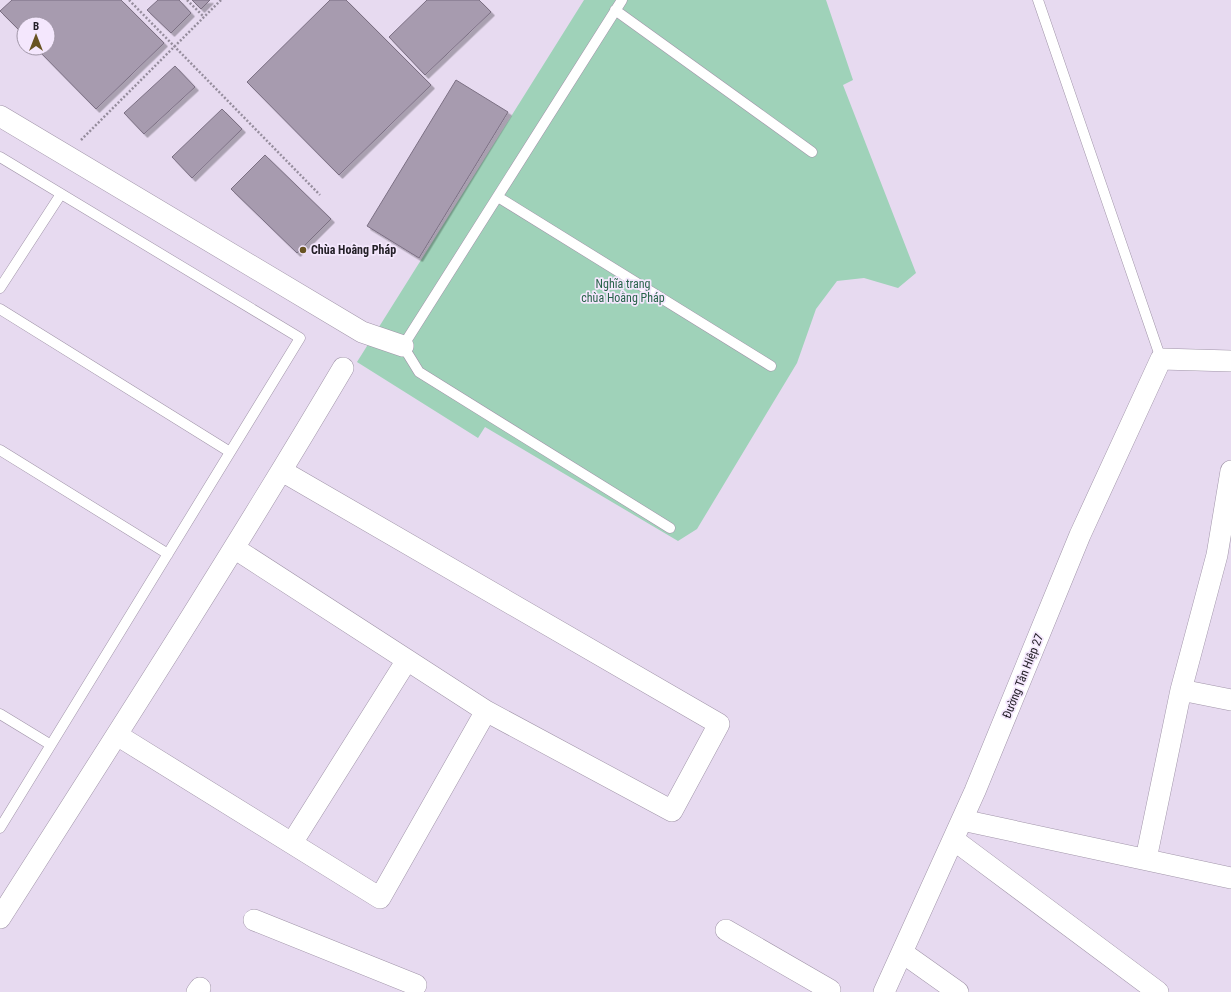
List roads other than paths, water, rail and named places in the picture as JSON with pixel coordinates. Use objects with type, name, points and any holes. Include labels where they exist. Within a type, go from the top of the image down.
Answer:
[{"type":"street","points":[[0,116],[362,332],[403,346]]},
{"type":"street","points":[[1161,360],[1231,361]]},
{"type":"street","name":"Đường Tân Hiệp 27","points":[[884,992],[954,840],[1080,535],[1161,360]]},
{"type":"street","points":[[0,918],[234,548],[343,368]]},
{"type":"street","points":[[234,548],[486,711],[672,811],[719,724],[282,471]]},
{"type":"street","points":[[1146,859],[1181,690],[1224,556],[1231,471]]},
{"type":"street","points":[[292,843],[407,660]]},
{"type":"street","points":[[1181,690],[1231,700]]},
{"type":"street","points":[[117,734],[380,898],[486,711]]},
{"type":"street","points":[[962,820],[1231,878]]},
{"type":"street","points":[[954,840],[1158,992]]},
{"type":"street","points":[[254,920],[419,990]]},
{"type":"street","points":[[726,930],[830,990],[829,992]]},
{"type":"street","points":[[902,953],[958,992]]},
{"type":"lane","points":[[622,0],[403,346],[419,372],[670,528]]},
{"type":"lane","points":[[1038,0],[1161,360]]},
{"type":"lane","points":[[615,10],[812,152]]},
{"type":"lane","points":[[0,157],[300,338],[0,828]]},
{"type":"lane","points":[[0,288],[61,194]]},
{"type":"lane","points":[[498,197],[771,366]]},
{"type":"lane","points":[[0,310],[230,452]]},
{"type":"lane","points":[[0,450],[168,554]]},
{"type":"lane","points":[[0,714],[51,745]]},
{"type":"place","name":"Chùa Hoằng Pháp","points":[[303,250]]},
{"type":"park label","name":"Nghĩa trang chùa Hoằng Pháp","points":[[623,291]]}]
